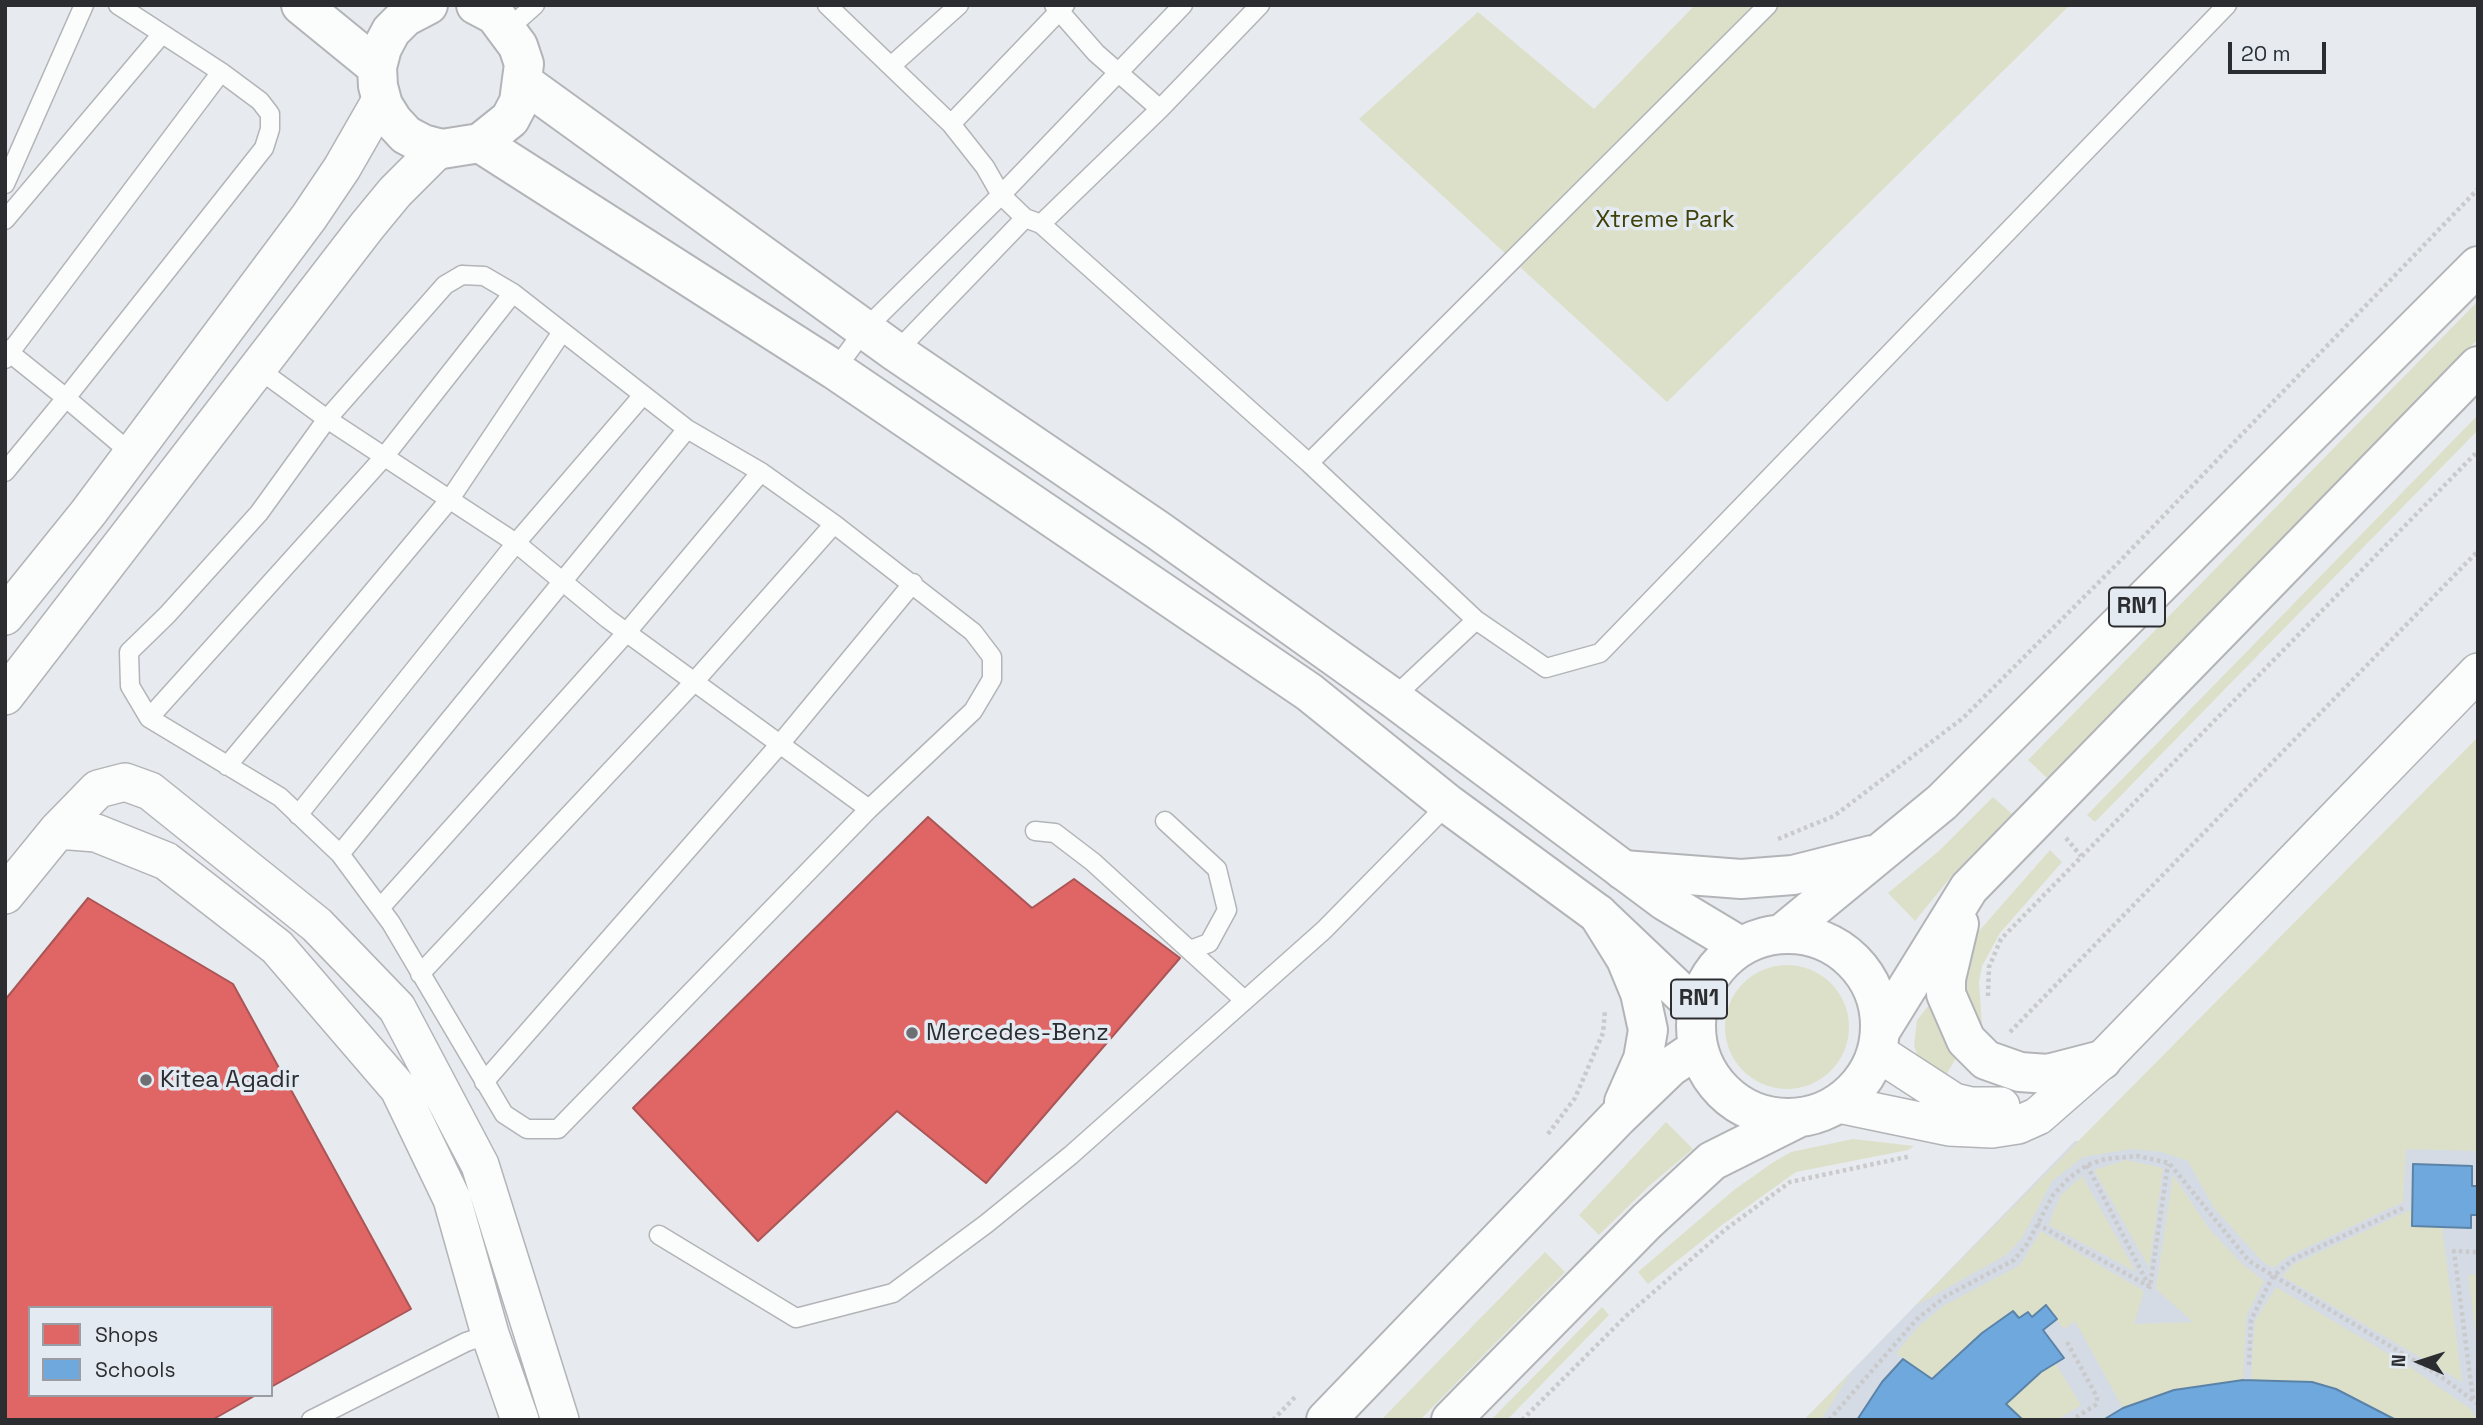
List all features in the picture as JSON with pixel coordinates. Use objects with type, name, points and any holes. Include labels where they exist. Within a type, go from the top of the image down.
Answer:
[{"type":"main road","points":[[302,5],[379,83],[393,121],[407,135],[439,148],[461,149],[480,143],[510,119],[520,102],[524,83],[521,55],[522,17],[495,15],[476,5]]},
{"type":"main road","points":[[379,83],[382,48],[391,31],[423,6]]},
{"type":"main road","points":[[524,83],[896,352],[1148,524],[1393,698],[1665,901],[1740,946]]},
{"type":"main road","points":[[480,143],[835,370],[1309,692],[1448,804],[1598,914],[1697,1008]]},
{"type":"main road","name":"RN1","points":[[1783,933],[1942,802],[2478,266]]},
{"type":"main road","name":"RN1","points":[[1451,1420],[1647,1221],[1712,1161],[1797,1118],[1838,1104],[1855,1090],[1868,1072],[1879,1041],[1969,888],[2478,366]]},
{"type":"main road","points":[[1623,870],[1741,879],[1793,875],[1884,852]]},
{"type":"main road","points":[[1969,888],[1950,960],[1946,994],[1966,1040],[1986,1060],[2020,1073],[2089,1073]]},
{"type":"main road","points":[[1598,914],[1626,959],[1640,993],[1647,1030],[1643,1059],[1618,1116]]},
{"type":"main road","name":"RN1","points":[[1797,1118],[1771,1117],[1746,1109],[1724,1094],[1707,1073],[1698,1048],[1697,1008],[1712,972],[1740,946],[1760,937],[1783,933],[1809,935],[1833,944],[1853,959],[1868,980],[1878,1004],[1879,1041]]},
{"type":"main road","name":"RN1","points":[[1326,1420],[1618,1116],[1670,1067],[1698,1048]]},
{"type":"street","points":[[5,616],[132,454],[309,217],[347,160],[379,83]]},
{"type":"street","points":[[5,696],[395,192],[439,148]]},
{"type":"street","points":[[1838,1104],[1938,1124],[1992,1129],[2018,1125],[2038,1116],[2089,1073],[2478,672]]},
{"type":"street","points":[[5,895],[58,830],[98,789],[125,782],[150,791],[317,925],[397,1007],[480,1165],[561,1420]]},
{"type":"street","points":[[58,830],[96,833],[166,861],[277,947],[399,1089],[452,1199],[490,1334],[520,1420]]},
{"type":"street","points":[[1879,1041],[1954,1102],[1970,1106],[1998,1106],[2089,1073]]},
{"type":"lane","points":[[5,184],[84,5]]},
{"type":"lane","points":[[5,472],[264,148],[270,129],[270,114],[260,101],[221,72],[118,5]]},
{"type":"lane","points":[[891,66],[959,5]]},
{"type":"lane","points":[[835,370],[865,329],[1001,195],[1183,5]]},
{"type":"lane","points":[[896,352],[1033,221],[1160,109],[1260,5]]},
{"type":"lane","points":[[1309,463],[1768,5]]},
{"type":"lane","points":[[838,9],[891,66],[951,124],[985,167],[1001,195],[1309,463],[1476,620],[1546,668],[1600,653],[2227,5]]},
{"type":"lane","points":[[951,124],[1060,7],[1096,53],[1160,109]]},
{"type":"lane","points":[[5,220],[162,34]]},
{"type":"lane","points":[[132,454],[66,398],[7,354],[221,72]]},
{"type":"lane","points":[[462,275],[484,276],[513,293],[687,429],[761,472],[913,583],[973,632],[992,657],[992,679],[973,711],[869,809],[558,1129],[527,1129],[504,1114],[380,908],[340,854],[280,797],[149,718],[130,686],[129,652],[167,615],[259,513],[327,419],[445,285],[462,275]]},
{"type":"lane","points":[[149,718],[384,457],[513,293]]},
{"type":"lane","points":[[227,766],[450,499],[562,332]]},
{"type":"lane","points":[[257,368],[327,419],[516,543],[562,584],[869,809]]},
{"type":"lane","points":[[298,815],[516,543],[643,395]]},
{"type":"lane","points":[[340,854],[687,429]]},
{"type":"lane","points":[[380,908],[627,632],[761,472]]},
{"type":"lane","points":[[420,974],[694,682],[834,524]]},
{"type":"lane","points":[[484,1082],[780,744],[913,583]]},
{"type":"lane","points":[[1393,698],[1476,620]]},
{"type":"lane","points":[[659,1235],[796,1318],[893,1293],[986,1224],[1071,1155],[1243,999],[1324,930],[1448,804]]},
{"type":"lane","points":[[1165,821],[1217,869],[1227,910],[1209,943],[1190,950]]},
{"type":"lane","points":[[1035,831],[1055,833],[1093,862],[1243,999]]},
{"type":"lane","points":[[311,1420],[466,1342],[490,1334]]},
{"type":"path","points":[[1764,840],[1778,839],[1834,816],[1963,718],[2118,563],[2478,189]]},
{"type":"path","points":[[1989,1008],[1989,967],[2001,939],[2478,451]]},
{"type":"path","points":[[1986,1060],[2003,1039],[2478,551]]},
{"type":"path","points":[[1545,1139],[1575,1098],[1603,1033],[1608,986],[1626,959]]},
{"type":"path","points":[[1522,1420],[1626,1315],[1726,1229],[1790,1182],[1917,1155],[1938,1124]]},
{"type":"path","points":[[1829,1420],[1917,1319],[1946,1296],[2014,1259],[2027,1244],[2053,1195],[2069,1178],[2087,1166],[2105,1159],[2138,1156],[2169,1163],[2249,1261],[2478,1404]]},
{"type":"path","points":[[2150,1287],[2169,1163]]},
{"type":"path","points":[[2087,1166],[2150,1287]]},
{"type":"path","points":[[2249,1365],[2251,1320],[2273,1276],[2294,1259],[2405,1207]]},
{"type":"path","points":[[2037,1224],[2150,1287]]},
{"type":"path","points":[[2473,1399],[2454,1251],[2478,1252]]},
{"type":"path","points":[[2067,1342],[2097,1397],[2097,1404],[2072,1420]]},
{"type":"path","points":[[1273,1420],[1302,1391]]},
{"type":"shaded area","points":[[2478,1128],[2478,1420],[1804,1420],[2075,1141]]},
{"type":"green space","name":"Xtreme Park","points":[[1695,5],[2070,5],[1667,402],[1359,119],[1478,12],[1594,109]]},
{"type":"green space","points":[[2478,301],[2478,339],[2047,778],[2028,760]]},
{"type":"green space","points":[[2478,415],[2478,430],[2095,822],[2087,815]]},
{"type":"green space","points":[[2478,737],[2478,1151],[2406,1149],[2403,1202],[2289,1256],[2273,1268],[2262,1261],[2214,1208],[2188,1161],[2162,1152],[2131,1149],[2083,1157],[2052,1181],[2022,1238],[2006,1255],[1915,1306]]},
{"type":"green space","points":[[1993,797],[2012,814],[1955,872],[1915,921],[1888,893],[1939,851]]},
{"type":"green space","points":[[2050,850],[2062,862],[2000,933],[1982,966],[1979,982],[1983,1039],[1967,1021],[1960,971],[1968,949],[1979,931]]},
{"type":"green space","points":[[1787,965],[1811,969],[1831,983],[1845,1003],[1849,1027],[1845,1051],[1831,1071],[1811,1085],[1787,1089],[1763,1085],[1743,1071],[1729,1051],[1725,1027],[1729,1003],[1743,983],[1763,969]]},
{"type":"green space","points":[[1934,999],[1959,1053],[1943,1080],[1919,1059],[1914,1046],[1917,1020]]},
{"type":"green space","points":[[1666,1122],[1693,1149],[1649,1186],[1599,1235],[1579,1215]]},
{"type":"green space","points":[[1853,1139],[1914,1146],[1908,1150],[1796,1172],[1722,1225],[1648,1284],[1638,1272],[1734,1190],[1772,1163],[1791,1152]]},
{"type":"green space","points":[[2126,1160],[2163,1168],[2149,1267],[2094,1170]]},
{"type":"green space","points":[[2173,1175],[2210,1230],[2242,1264],[2264,1281],[2246,1316],[2243,1380],[2174,1390],[2123,1408],[2075,1321],[2064,1329],[2046,1305],[2032,1317],[2028,1312],[2019,1318],[2013,1311],[1982,1333],[1932,1379],[1896,1353],[1920,1325],[1943,1306],[2020,1265],[2041,1231],[2144,1291],[2134,1324],[2193,1322],[2156,1289]]},
{"type":"green space","points":[[2082,1176],[2136,1272],[2049,1225],[2060,1196]]},
{"type":"green space","points":[[2412,1209],[2412,1226],[2442,1227],[2462,1382],[2282,1276],[2294,1264]]},
{"type":"green space","points":[[1545,1252],[1565,1272],[1420,1420],[1381,1420]]},
{"type":"green space","points":[[2468,1275],[2478,1275],[2478,1348]]},
{"type":"green space","points":[[2276,1287],[2407,1365],[2469,1408],[2478,1420],[2396,1420],[2336,1389],[2312,1382],[2251,1380],[2255,1321]]},
{"type":"green space","points":[[1602,1307],[1609,1315],[1507,1420],[1491,1420]]},
{"type":"green space","points":[[2055,1363],[2081,1405],[2057,1420],[2023,1420],[2006,1404]]},
{"type":"green space","points":[[1851,1372],[1821,1420],[1804,1420]]},
{"type":"building: Shops","name":"Mercedes-Benz","points":[[928,817],[1032,908],[1074,879],[1180,958],[986,1183],[897,1111],[758,1241],[633,1108]]},
{"type":"building: Shops","name":"Kitea Agadir","points":[[88,898],[233,984],[411,1309],[273,1386],[273,1306],[28,1306],[28,1397],[252,1397],[212,1420],[5,1420],[5,1000]]},
{"type":"building: Schools","points":[[2413,1164],[2472,1166],[2472,1186],[2478,1186],[2478,1215],[2471,1215],[2471,1228],[2412,1226]]},
{"type":"building: Schools","points":[[2046,1305],[2057,1319],[2043,1330],[2064,1358],[2041,1372],[2006,1404],[2023,1420],[1857,1420],[1882,1382],[1903,1359],[1932,1379],[1982,1333],[2013,1311],[2019,1318],[2028,1312],[2032,1317]]},
{"type":"building: Schools","points":[[2243,1380],[2312,1382],[2336,1389],[2396,1420],[2103,1420],[2123,1408],[2174,1390]]},
{"type":"place","name":"Mercedes-Benz","points":[[912,1033]]},
{"type":"place","name":"Kitea Agadir","points":[[146,1080]]}]
